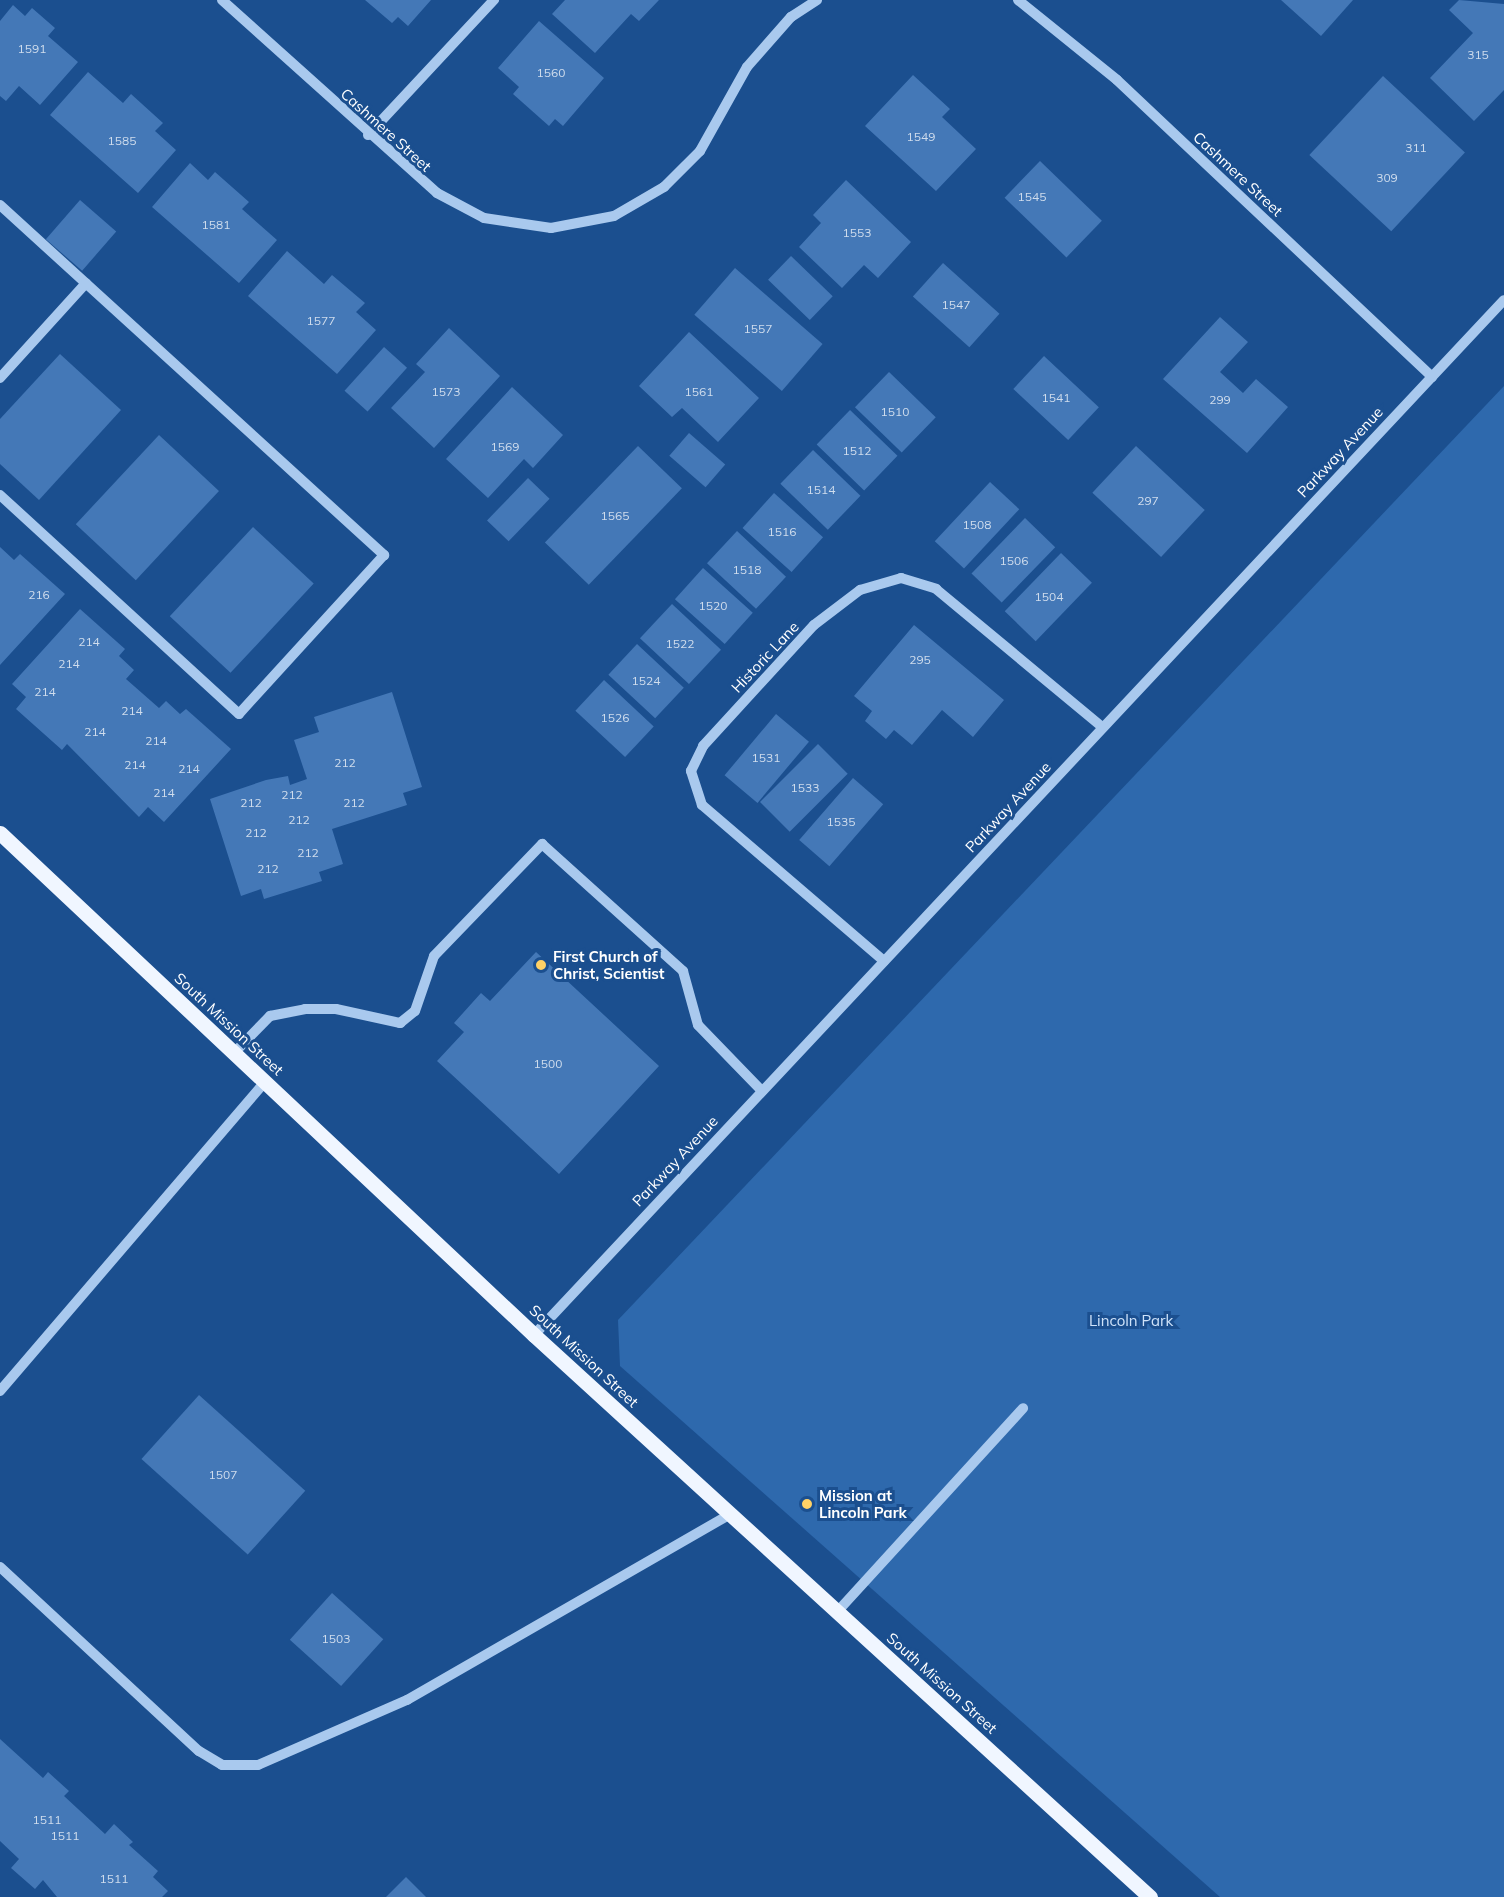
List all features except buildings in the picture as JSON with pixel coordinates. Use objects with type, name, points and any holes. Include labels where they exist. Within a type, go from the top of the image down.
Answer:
[{"type":"main road","name":"South Mission Street","points":[[0,833],[534,1335],[1150,1897]]},
{"type":"street","name":"Cashmere Street","points":[[222,0],[412,176],[484,218],[550,228],[581,226],[642,202],[686,168],[712,134],[747,68],[791,17],[817,0]]},
{"type":"street","points":[[368,135],[494,0]]},
{"type":"street","name":"Cashmere Street","points":[[1018,0],[1117,80],[1432,377]]},
{"type":"street","points":[[0,205],[384,555],[239,714],[0,495]]},
{"type":"street","points":[[0,378],[86,283]]},
{"type":"street","name":"Parkway Avenue","points":[[534,1335],[1504,300]]},
{"type":"street","name":"Historic Lane","points":[[884,961],[702,804],[691,771],[703,746],[814,625],[860,590],[901,578],[936,589],[1102,727]]},
{"type":"street","points":[[234,1053],[270,1016],[305,1010],[336,1009],[400,1023],[415,1011],[434,956],[542,844],[683,971],[698,1025],[762,1091]]},
{"type":"street","points":[[0,1391],[265,1082]]},
{"type":"street","points":[[837,1612],[1023,1408]]},
{"type":"street","points":[[0,1567],[199,1751],[222,1765],[258,1764],[407,1700],[730,1514]]},
{"type":"green space","name":"Lincoln Park","points":[[1504,386],[1504,1897],[1220,1897],[620,1366],[618,1320]]},
{"type":"place","name":"First Church of Christ, Scientist","points":[[541,965]]},
{"type":"place","name":"Mission at Lincoln Park","points":[[807,1504]]}]
